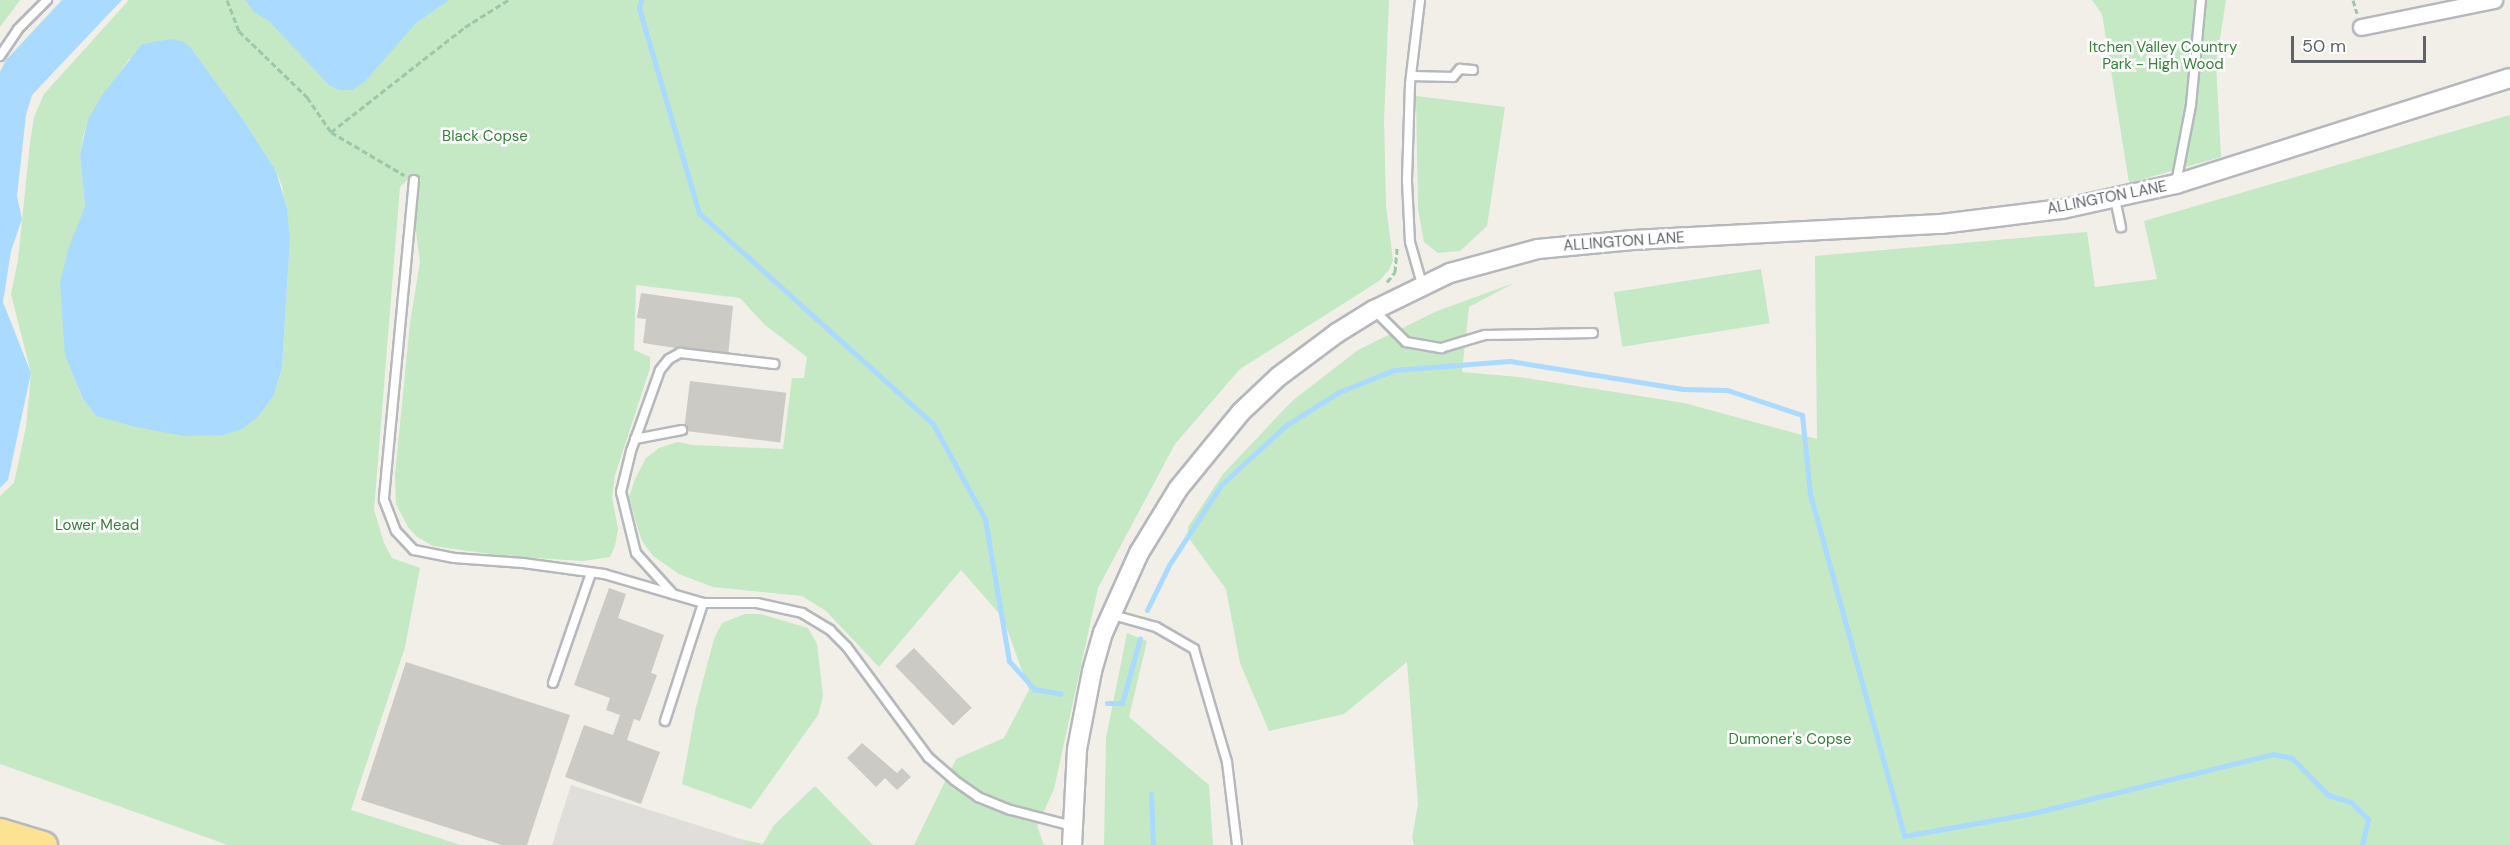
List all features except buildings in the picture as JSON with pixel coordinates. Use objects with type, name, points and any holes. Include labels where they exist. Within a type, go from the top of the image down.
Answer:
[{"type":"highway","points":[[0,832],[43,845]]},
{"type":"street","points":[[2361,27],[2494,0]]},
{"type":"street","name":"ALLINGTON LANE","points":[[1072,845],[1077,749],[1095,662],[1111,614],[1139,553],[1155,525],[1205,453],[1241,412],[1278,377],[1337,333],[1422,284],[1493,260],[1538,249],[1579,244],[1941,224],[2061,209],[2176,184],[2510,78]]},
{"type":"lane","points":[[0,56],[18,29],[47,0]]},
{"type":"lane","points":[[1420,0],[1411,75],[1407,138],[1407,191],[1410,242],[1422,284]]},
{"type":"lane","points":[[2176,184],[2191,105],[2201,0]]},
{"type":"lane","points":[[1411,75],[1454,77],[1460,69],[1473,70]]},
{"type":"lane","points":[[414,180],[384,500],[396,531],[414,550],[454,558],[523,563],[591,573],[703,603],[757,603],[781,607],[815,620],[830,630],[847,647],[928,757],[954,780],[978,797],[1011,810],[1072,826]]},
{"type":"lane","points":[[2114,198],[2121,226]]},
{"type":"lane","points":[[1374,310],[1406,342],[1441,348],[1485,335],[1593,333]]},
{"type":"lane","points":[[674,596],[636,554],[621,492],[635,439],[660,370],[673,355],[680,353],[774,364]]},
{"type":"lane","points":[[635,439],[682,430]]},
{"type":"lane","points":[[553,683],[591,573]]},
{"type":"lane","points":[[665,721],[703,603]]},
{"type":"lane","points":[[1111,614],[1156,627],[1194,648],[1227,762],[1237,845]]},
{"type":"path","points":[[226,0],[240,31],[307,97],[331,132],[414,180]]},
{"type":"path","points":[[331,132],[465,27],[508,0]]},
{"type":"shaded area","points":[[571,785],[744,840],[743,845],[552,845]]},
{"type":"green space","points":[[0,0],[20,0],[0,27]]},
{"type":"green space","points":[[129,0],[1389,0],[1384,121],[1386,206],[1393,260],[1389,270],[1379,281],[1240,369],[1175,444],[1098,588],[1054,789],[1037,826],[1044,845],[914,845],[956,759],[1004,738],[1029,690],[1003,618],[961,570],[879,667],[826,611],[802,596],[713,587],[679,574],[653,556],[642,541],[635,519],[629,497],[635,479],[646,458],[659,448],[678,442],[692,445],[783,449],[792,378],[804,378],[807,357],[765,325],[740,298],[636,285],[634,350],[650,357],[650,368],[615,475],[612,497],[618,529],[610,557],[583,561],[505,556],[433,546],[416,536],[408,527],[396,504],[395,475],[410,323],[420,262],[409,178],[400,187],[374,510],[384,543],[392,558],[420,568],[405,647],[351,810],[461,845],[228,845],[0,764],[0,496],[14,483],[26,427],[31,373],[11,294],[18,260],[34,117],[44,94]],"holes":[[[191,48],[242,118],[276,171],[282,186],[290,239],[282,368],[274,395],[258,417],[96,416],[83,399],[65,356],[79,222],[85,206],[80,154],[88,119],[129,59]]]},
{"type":"green space","name":"Itchen Valley Country Park - High Wood","points":[[2092,0],[2226,0],[2216,64],[2221,157],[2129,183],[2102,14]]},
{"type":"green space","points":[[1416,96],[1505,107],[1487,226],[1460,251],[1438,253],[1424,242],[1418,209]]},
{"type":"green space","name":"Dumoner's Copse","points":[[2510,115],[2510,845],[1414,845],[1412,838],[1418,804],[1407,662],[1344,714],[1269,731],[1240,663],[1226,589],[1188,537],[1188,527],[1223,474],[1292,401],[1358,350],[1437,311],[1514,283],[1469,307],[1462,372],[1519,377],[1684,403],[1817,439],[1815,256],[2087,232],[2095,287],[2157,279],[2144,221]]},
{"type":"green space","points":[[1761,269],[1770,323],[1622,347],[1614,292]]},
{"type":"green space","points":[[745,614],[760,614],[808,628],[817,644],[823,696],[818,715],[751,809],[682,784],[696,707],[714,639],[722,623]]},
{"type":"green space","points":[[1127,633],[1147,641],[1129,717],[1209,785],[1213,845],[1104,845],[1106,738]]},
{"type":"green space","points":[[815,786],[873,845],[743,845],[744,840],[763,844],[774,825]]},
{"type":"water","points":[[62,0],[122,0],[32,95],[26,115],[17,196],[22,219],[11,251],[3,302],[31,373],[8,480],[0,488],[0,72],[6,60]]},
{"type":"water","points":[[246,0],[449,0],[416,23],[366,80],[352,90],[339,90],[329,85],[269,21],[253,11]]},
{"type":"water","points":[[172,39],[184,42],[191,48],[242,118],[276,171],[287,209],[290,239],[282,368],[274,395],[258,417],[242,429],[223,435],[185,436],[136,427],[96,416],[83,399],[65,356],[60,283],[68,250],[85,206],[80,154],[88,119],[103,94],[142,44]]},
{"type":"waterway","points":[[641,0],[639,8],[699,213],[933,424],[985,519],[1009,661],[1034,689],[1061,694]]},
{"type":"waterway","points":[[1147,610],[1169,565],[1221,485],[1285,426],[1339,392],[1394,370],[1510,361],[1683,389],[1727,390],[1802,415],[1810,494],[1904,836],[2033,813],[2273,754],[2292,758],[2328,795],[2351,802],[2368,819],[2362,845]]},
{"type":"waterway","points":[[1107,703],[1122,703],[1140,638]]},
{"type":"waterway","points":[[1151,794],[1153,845]]},
{"type":"park label","name":"Black Copse","points":[[485,137]]},
{"type":"park label","name":"Lower Mead","points":[[97,526]]}]
